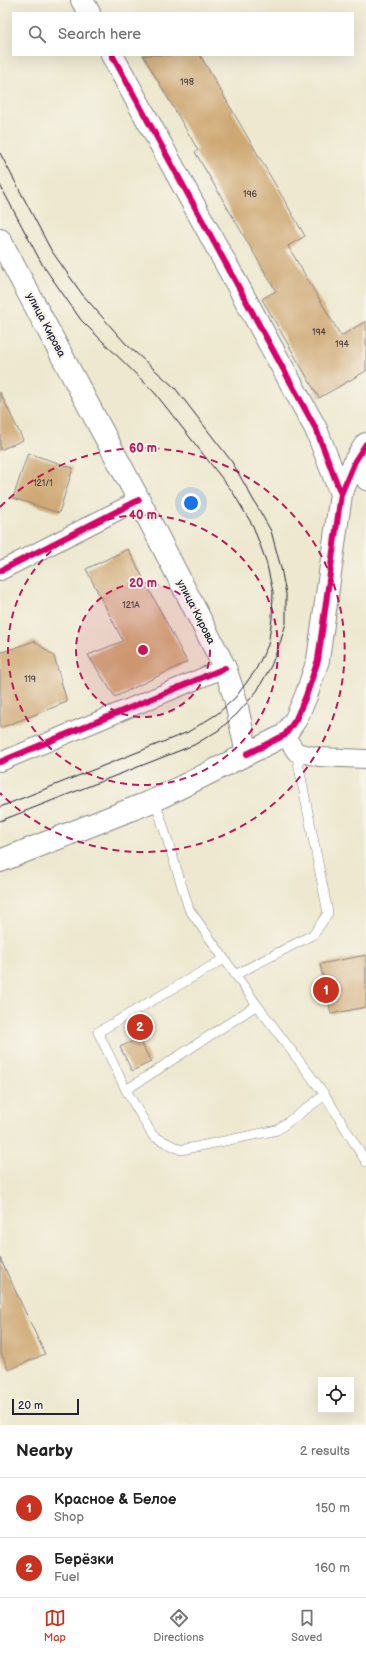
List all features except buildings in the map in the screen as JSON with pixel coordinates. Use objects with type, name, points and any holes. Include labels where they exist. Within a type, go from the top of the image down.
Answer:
[{"type":"main road","points":[[82,0],[88,12]]},
{"type":"main road","points":[[113,56],[316,430],[341,494]]},
{"type":"main road","name":"улица Кирова","points":[[0,240],[139,500],[225,668],[235,698],[247,754]]},
{"type":"main road","points":[[0,860],[155,800],[247,754],[290,744],[296,719],[306,696],[318,660],[341,494],[360,453]]},
{"type":"street","points":[[360,453],[366,481]]},
{"type":"street","points":[[0,571],[139,500]]},
{"type":"street","points":[[0,762],[225,668]]},
{"type":"street","points":[[290,744],[319,757],[366,759]]},
{"type":"lane","points":[[235,975],[314,934],[328,912],[290,744]]},
{"type":"lane","points":[[155,800],[189,909],[235,975],[325,1095],[366,1162]]},
{"type":"lane","points":[[224,959],[98,1032],[126,1090],[153,1136],[181,1150],[277,1130],[325,1095]]},
{"type":"lane","points":[[126,1090],[257,1005]]},
{"type":"tram line","points":[[0,153],[51,250],[82,294],[126,344],[175,388],[232,462],[271,531],[286,594],[286,623],[271,666],[257,691],[237,714],[219,730],[194,745],[0,821]]},
{"type":"tram line","points":[[0,185],[42,264],[81,320],[155,393],[232,491],[253,526],[266,561],[273,592],[272,618],[268,645],[255,671],[235,698],[217,714],[188,732],[0,807]]},
{"type":"cycle path","points":[[113,56],[316,429],[341,494]]},
{"type":"cycle path","points":[[247,754],[285,735],[296,719],[306,696],[318,660],[341,494],[355,461],[366,444]]},
{"type":"cycle path","points":[[0,571],[139,500]]},
{"type":"cycle path","points":[[0,762],[225,668]]},
{"type":"place","name":"Красное & Белое","points":[[326,990]]},
{"type":"place","name":"Берёзки","points":[[140,1027]]}]
